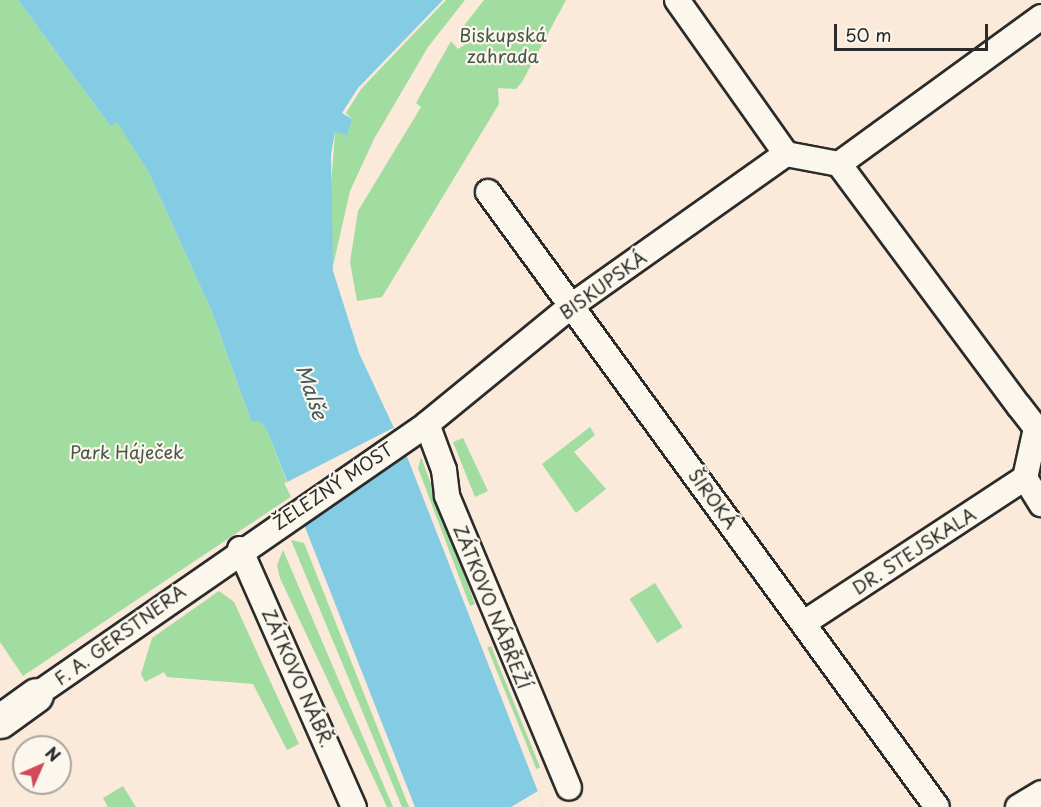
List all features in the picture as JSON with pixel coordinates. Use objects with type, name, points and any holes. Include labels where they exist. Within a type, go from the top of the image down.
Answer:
[{"type":"street","points":[[677,0],[786,154],[839,164],[1038,426],[1025,478],[1041,504]]},
{"type":"street","points":[[839,164],[1041,17]]},
{"type":"street","name":"BISKUPSKÁ","points":[[427,424],[572,306],[786,154]]},
{"type":"street","name":"ŠIROKÁ","points":[[488,192],[937,807]]},
{"type":"street","name":"ŽELEZNÝ MOST","points":[[240,549],[427,424]]},
{"type":"street","name":"ZÁTKOVO NÁBŘEŽÍ","points":[[427,424],[444,470],[447,496],[569,787]]},
{"type":"street","name":"DR. STEJSKALA","points":[[804,623],[1025,478]]},
{"type":"street","name":"F. A. GERSTNERA","points":[[0,721],[240,549]]},
{"type":"street","name":"ZÁTKOVO NÁBŘ.","points":[[240,549],[354,807]]},
{"type":"street","points":[[1018,807],[1041,793]]},
{"type":"green space","name":"Park Háječek","points":[[0,0],[18,0],[111,127],[117,121],[149,173],[212,312],[251,421],[261,421],[268,433],[292,496],[23,676],[0,642]]},
{"type":"green space","points":[[446,0],[465,0],[428,47],[374,139],[350,191],[333,266],[329,213],[335,132],[348,127],[352,119],[346,113],[361,89]]},
{"type":"green space","name":"Biskupská zahrada","points":[[484,0],[566,0],[522,82],[516,89],[498,88],[499,104],[382,297],[357,301],[350,262],[358,211],[421,107],[416,103],[451,41],[458,49],[469,42],[468,35],[459,32]]},
{"type":"green space","points":[[590,427],[595,435],[574,452],[606,489],[576,513],[542,464]]},
{"type":"green space","points":[[463,438],[488,491],[475,497],[453,442]]},
{"type":"green space","points":[[421,457],[475,604],[470,606],[418,468]]},
{"type":"green space","points":[[291,540],[304,543],[409,807],[402,807]]},
{"type":"green space","points":[[283,550],[393,807],[387,807],[280,578],[277,565]]},
{"type":"green space","points":[[655,583],[683,627],[657,643],[630,599]]},
{"type":"green space","points":[[219,591],[234,602],[299,744],[287,750],[253,684],[167,677],[164,672],[145,682],[141,674],[152,638]]},
{"type":"green space","points":[[491,646],[540,767],[536,769],[487,647]]},
{"type":"green space","points":[[123,786],[136,807],[108,807],[103,798]]},
{"type":"water","name":"Malše","points":[[18,0],[443,0],[358,88],[342,113],[352,119],[347,135],[335,132],[331,154],[333,271],[359,353],[406,454],[544,807],[415,807],[268,433],[261,422],[251,421],[212,312],[149,173],[117,122],[111,127]]},
{"type":"pier","points":[[393,428],[406,454],[297,509],[284,483]]},
{"type":"pier","points":[[538,791],[544,807],[511,807]]}]
